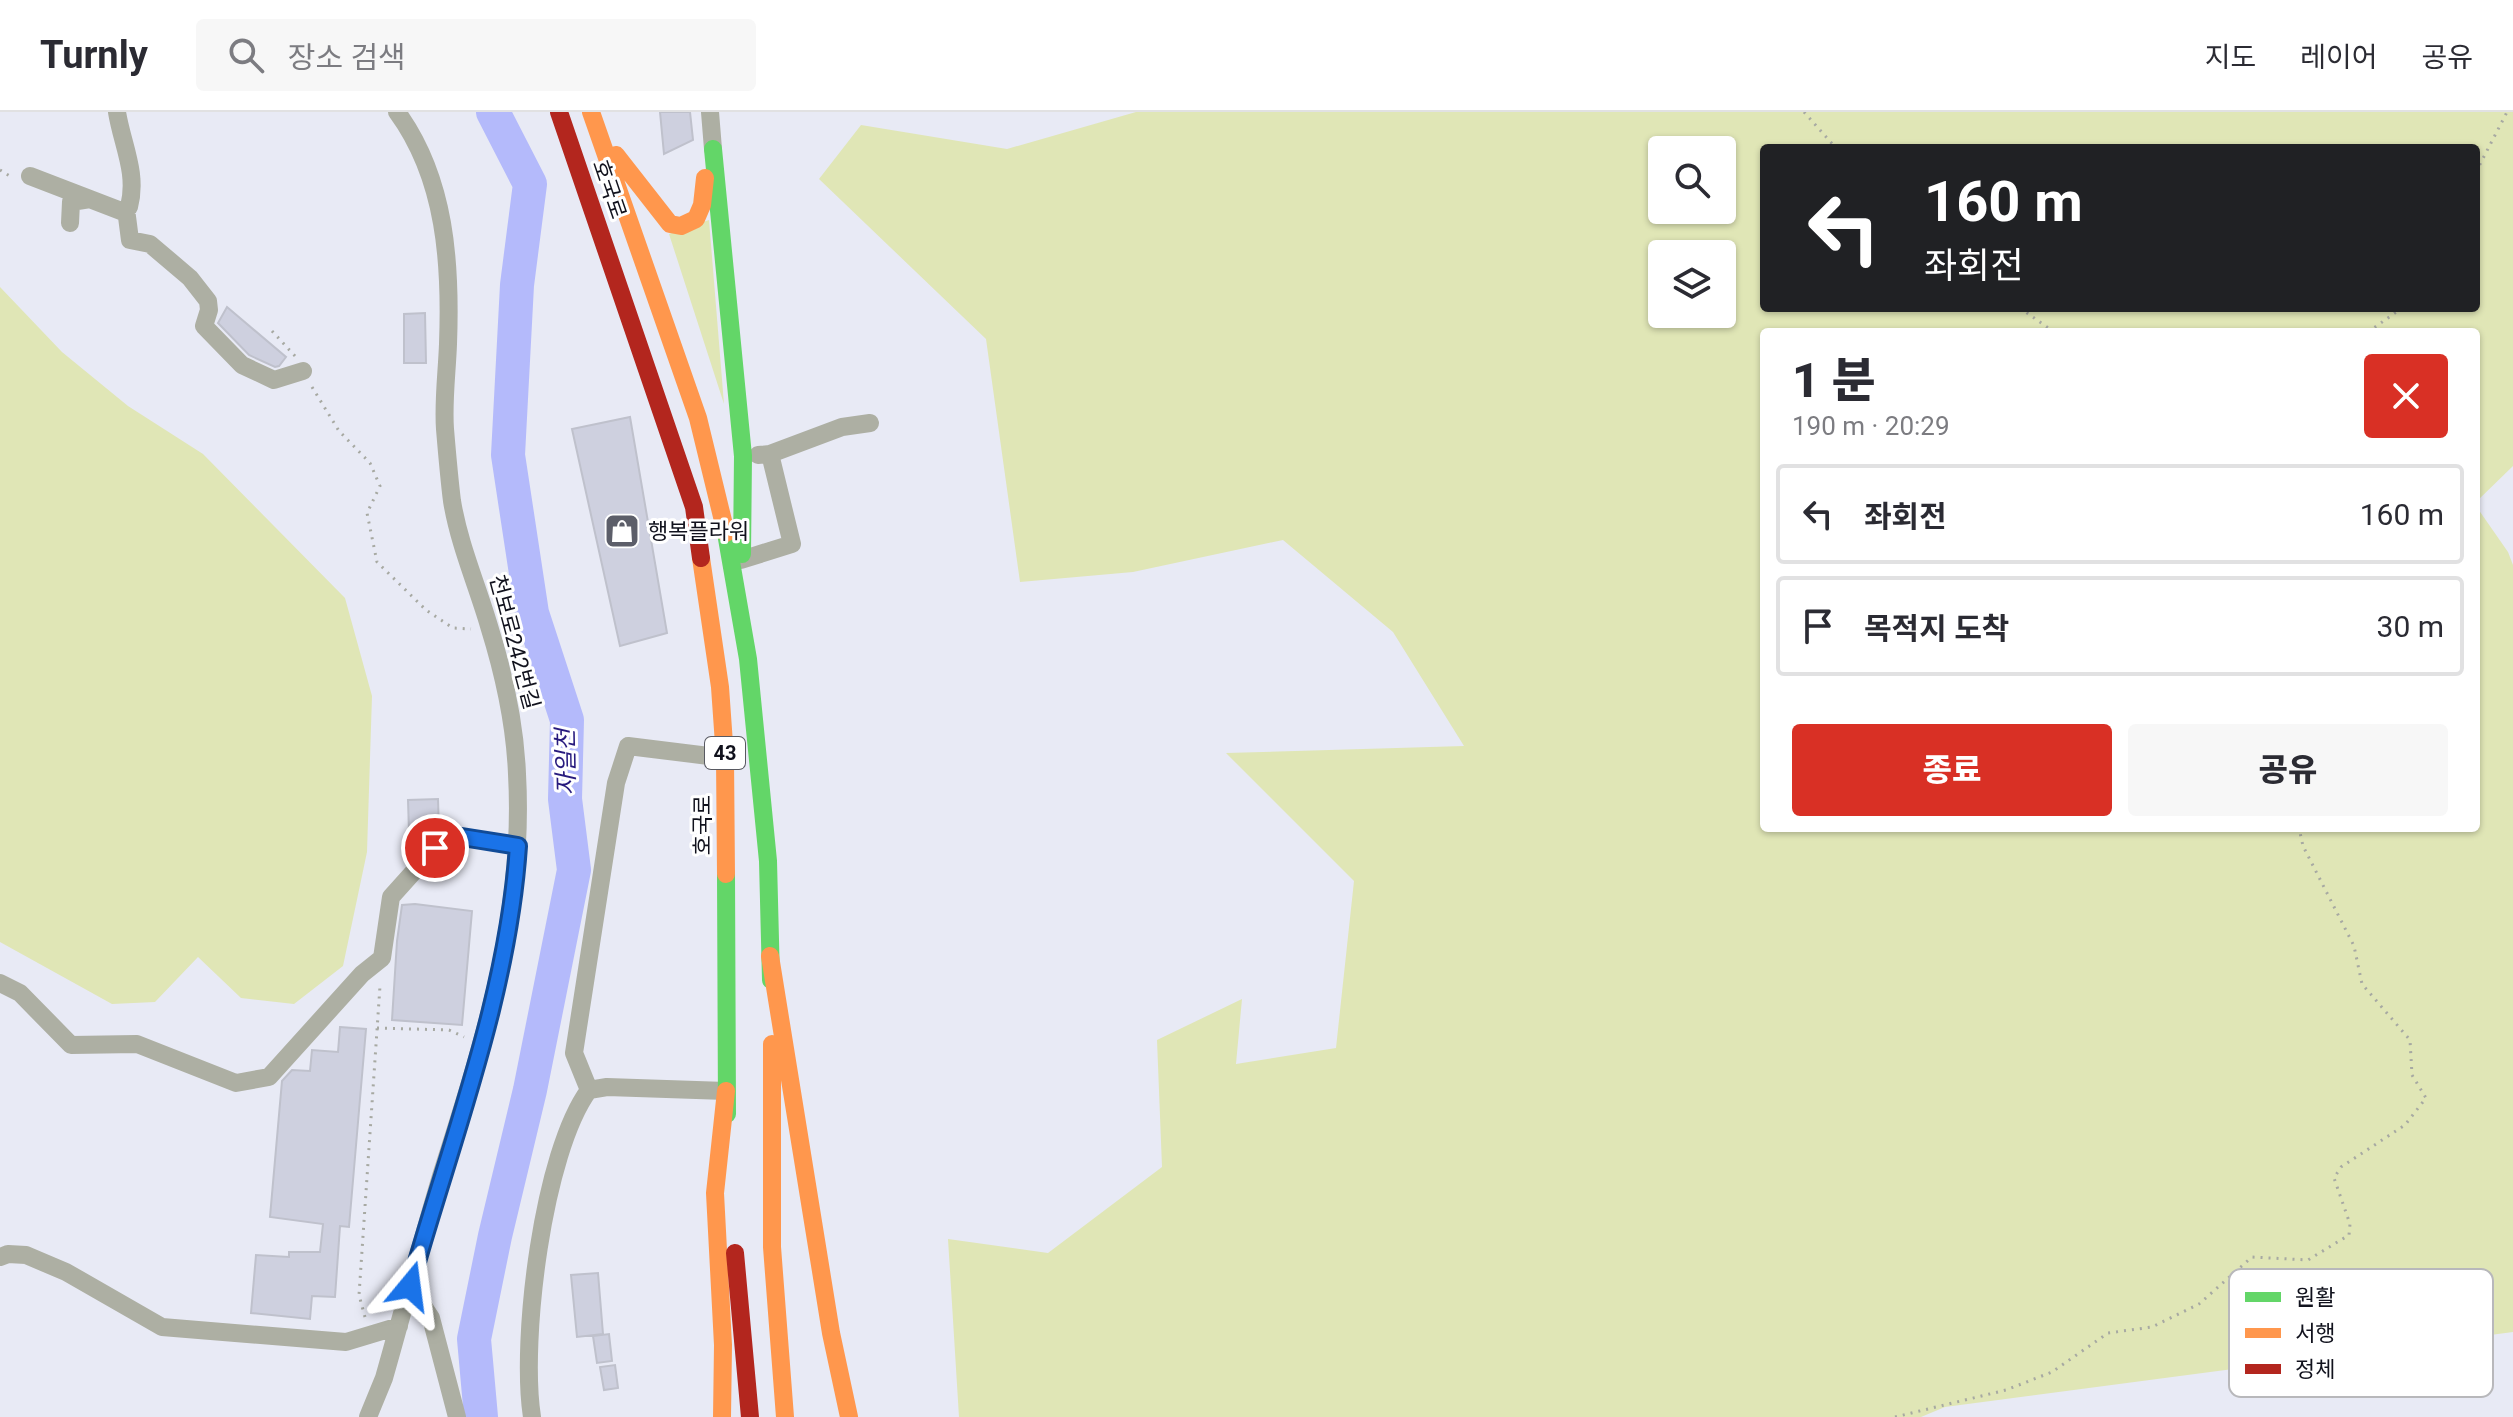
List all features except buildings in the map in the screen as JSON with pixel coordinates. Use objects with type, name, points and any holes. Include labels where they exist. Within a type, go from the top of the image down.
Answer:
[{"type":"main road","name":"호국로","points":[[559,112],[694,507],[720,687],[725,758],[726,1091],[737,1292],[750,1417]]},
{"type":"main road","name":"호국로","points":[[591,112],[698,418],[728,543],[748,659],[768,861],[774,1115],[772,1247],[785,1417]]},
{"type":"main road","points":[[598,132],[666,223],[676,226],[689,224],[702,210],[707,168],[713,149]]},
{"type":"main road","points":[[713,149],[743,456],[741,560],[748,659]]},
{"type":"main road","points":[[770,956],[831,1333],[849,1417]]},
{"type":"main road","points":[[705,1358],[715,1193],[726,1091]]},
{"type":"main road","points":[[715,1193],[723,1345],[722,1417]]},
{"type":"street","points":[[30,176],[121,211],[129,207],[132,197],[131,162],[117,112]]},
{"type":"street","name":"천보로242번길","points":[[368,1417],[382,1385],[482,1045],[515,895],[518,846],[517,772],[503,676],[452,502],[445,425],[448,271],[441,213],[407,126],[397,112]]},
{"type":"street","points":[[710,112],[713,149]]},
{"type":"street","points":[[70,223],[71,202],[90,199]]},
{"type":"street","points":[[126,209],[130,240],[150,244],[190,278],[208,301],[209,310],[204,326],[242,365],[274,380],[303,371]]},
{"type":"street","points":[[743,456],[770,454],[842,427],[870,423]]},
{"type":"street","points":[[741,560],[792,544],[770,454]]},
{"type":"street","points":[[589,1090],[574,1053],[616,783],[628,746],[725,758]]},
{"type":"street","points":[[0,983],[20,993],[71,1045],[137,1044],[236,1083],[269,1077],[362,974],[382,958],[391,897],[435,848],[462,837],[518,846]]},
{"type":"street","points":[[532,1417],[529,1400],[530,1324],[542,1225],[576,1107],[589,1090],[607,1087],[726,1091]]},
{"type":"street","points":[[0,1257],[26,1255],[66,1272],[162,1327],[346,1342],[399,1326]]},
{"type":"street","points":[[410,1286],[431,1318],[457,1417]]},
{"type":"path","points":[[1804,112],[1832,144]]},
{"type":"path","points":[[2480,164],[2507,112]]},
{"type":"path","points":[[2026,312],[2048,328]]},
{"type":"path","points":[[2374,328],[2396,312]]},
{"type":"path","points":[[272,331],[291,349],[339,431],[370,463],[380,486],[367,513],[377,562],[426,610],[453,628],[490,630]]},
{"type":"path","points":[[2238,1269],[2252,1257],[2308,1260],[2349,1235],[2350,1224],[2334,1178],[2341,1167],[2405,1125],[2426,1098],[2412,1075],[2410,1040],[2362,984],[2354,946],[2303,846],[2300,832]]},
{"type":"path","points":[[369,1334],[359,1295],[382,958]]},
{"type":"path","points":[[377,1028],[449,1030],[482,1045]]},
{"type":"path","points":[[1895,1417],[2006,1390],[2052,1372],[2108,1333],[2152,1327],[2199,1304],[2229,1277]]},
{"type":"green space","points":[[1136,112],[2513,112],[2513,466],[2480,498],[2480,328],[1760,328],[1760,832],[2480,832],[2480,512],[2508,552],[2513,565],[2513,1332],[2493,1335],[2493,1269],[2229,1269],[2229,1370],[1945,1407],[1921,1417],[959,1417],[948,1239],[1048,1253],[1162,1167],[1157,1040],[1242,999],[1236,1064],[1336,1048],[1354,881],[1226,753],[1464,746],[1393,632],[1283,540],[1133,572],[1020,582],[986,339],[819,179],[861,125],[1007,149]]},
{"type":"green space","points":[[709,220],[724,404],[669,234]]},
{"type":"green space","points":[[0,287],[62,352],[128,406],[203,454],[345,598],[372,696],[367,852],[343,966],[294,1004],[241,998],[198,957],[155,1002],[112,1004],[0,942]]},
{"type":"waterway","name":"자일천","points":[[481,1417],[474,1339],[530,1090],[574,870],[565,799],[567,720],[532,613],[508,455],[517,285],[530,184],[493,112]]},
{"type":"traffic: fast","points":[[713,149],[743,456],[742,554]]},
{"type":"traffic: fast","points":[[726,533],[748,659],[768,861],[771,980]]},
{"type":"traffic: fast","points":[[726,874],[727,1114]]},
{"type":"traffic: slow","points":[[591,112],[698,418],[726,533]]},
{"type":"traffic: slow","points":[[616,155],[670,224],[681,226],[696,219],[702,205],[705,178]]},
{"type":"traffic: slow","points":[[701,558],[720,687],[725,758],[726,874]]},
{"type":"traffic: slow","points":[[770,956],[831,1333],[849,1417]]},
{"type":"traffic: slow","points":[[772,1044],[772,1247],[785,1417]]},
{"type":"traffic: slow","points":[[722,1417],[723,1345],[715,1193],[726,1091]]},
{"type":"traffic: jam","points":[[559,112],[694,507],[701,558]]},
{"type":"traffic: jam","points":[[735,1253],[750,1417]]},
{"type":"place","name":"행복플라워","points":[[622,531]]},
{"type":"route","points":[[410,1286],[485,1035],[510,925],[518,846],[462,837],[435,848]]}]
